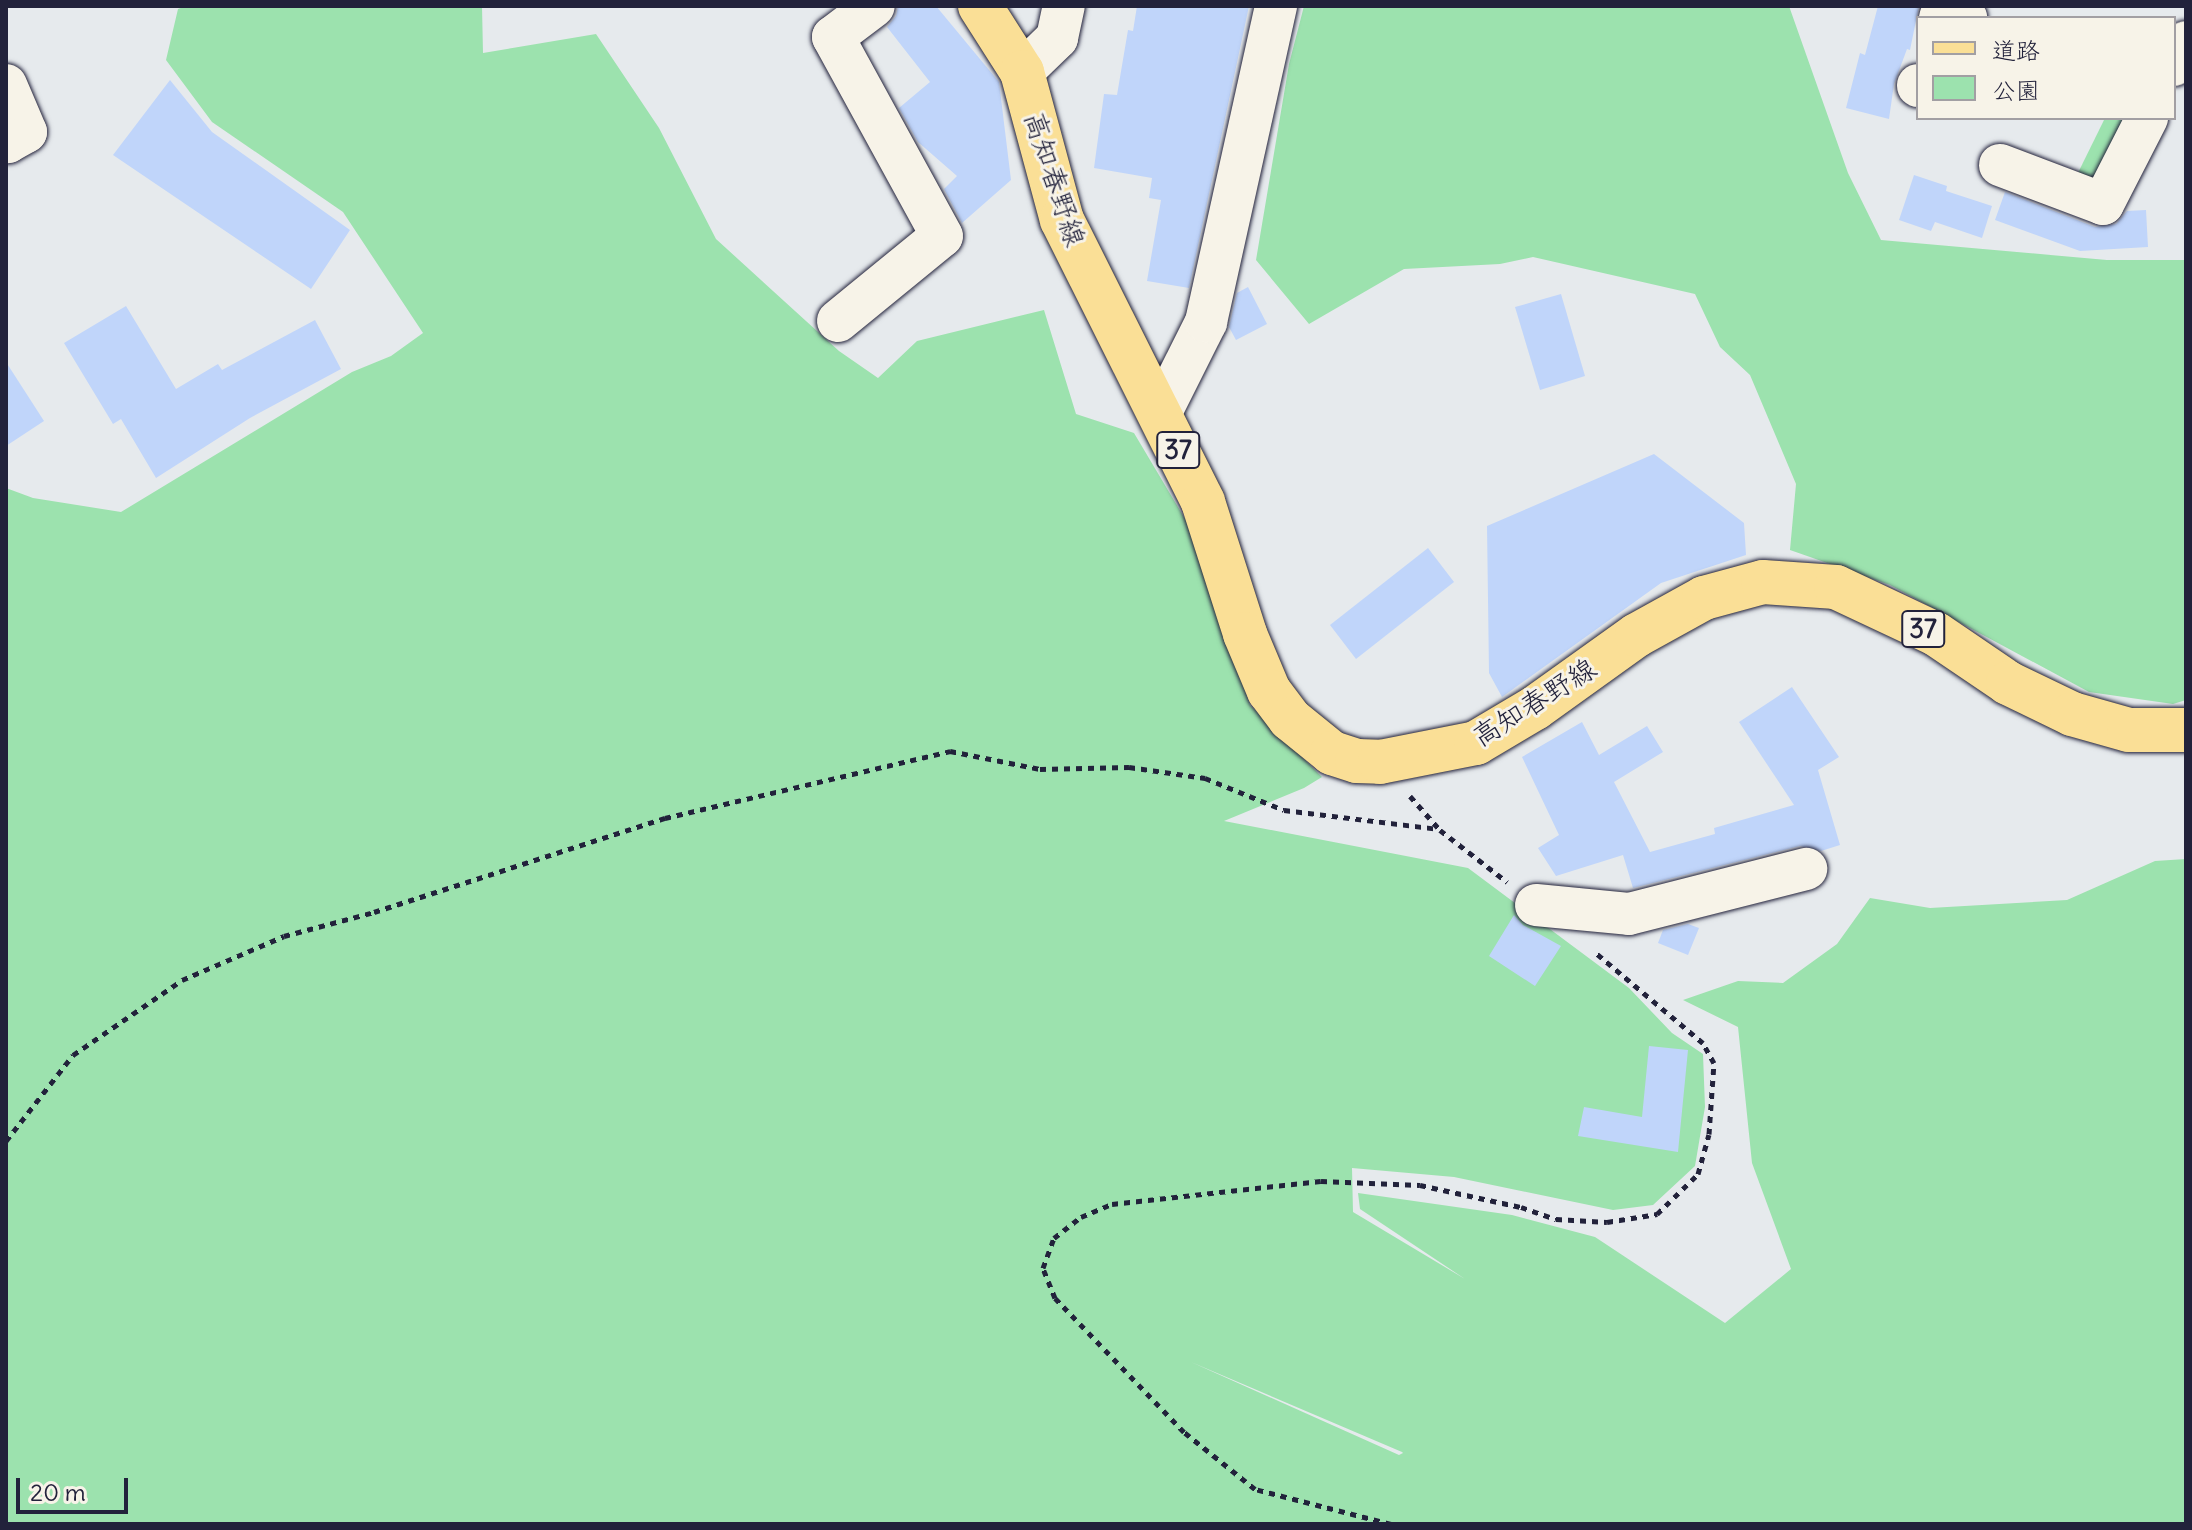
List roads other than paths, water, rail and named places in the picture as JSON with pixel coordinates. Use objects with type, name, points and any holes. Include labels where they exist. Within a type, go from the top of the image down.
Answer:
[{"type":"main road","name":"高知春野線","points":[[980,6],[1022,72],[1062,220],[1203,502],[1245,634],[1269,691],[1290,719],[1332,753],[1357,761],[1380,762],[1476,743],[1535,708],[1637,635],[1704,598],[1763,582],[1836,587],[1936,634],[2008,683],[2072,714],[2129,730],[2186,730]]},
{"type":"street","points":[[838,321],[942,236],[833,37],[874,6]]},
{"type":"street","points":[[1022,72],[1057,38],[1064,6]]},
{"type":"street","points":[[1160,414],[1206,322],[1276,6]]},
{"type":"street","points":[[1941,16],[1943,9],[1961,16]]},
{"type":"street","points":[[2176,61],[2186,42]]},
{"type":"street","points":[[6,85],[26,132],[8,142],[6,139]]},
{"type":"street","points":[[2000,165],[2103,204],[2146,120]]},
{"type":"street","points":[[1536,905],[1629,914],[1806,869]]}]
